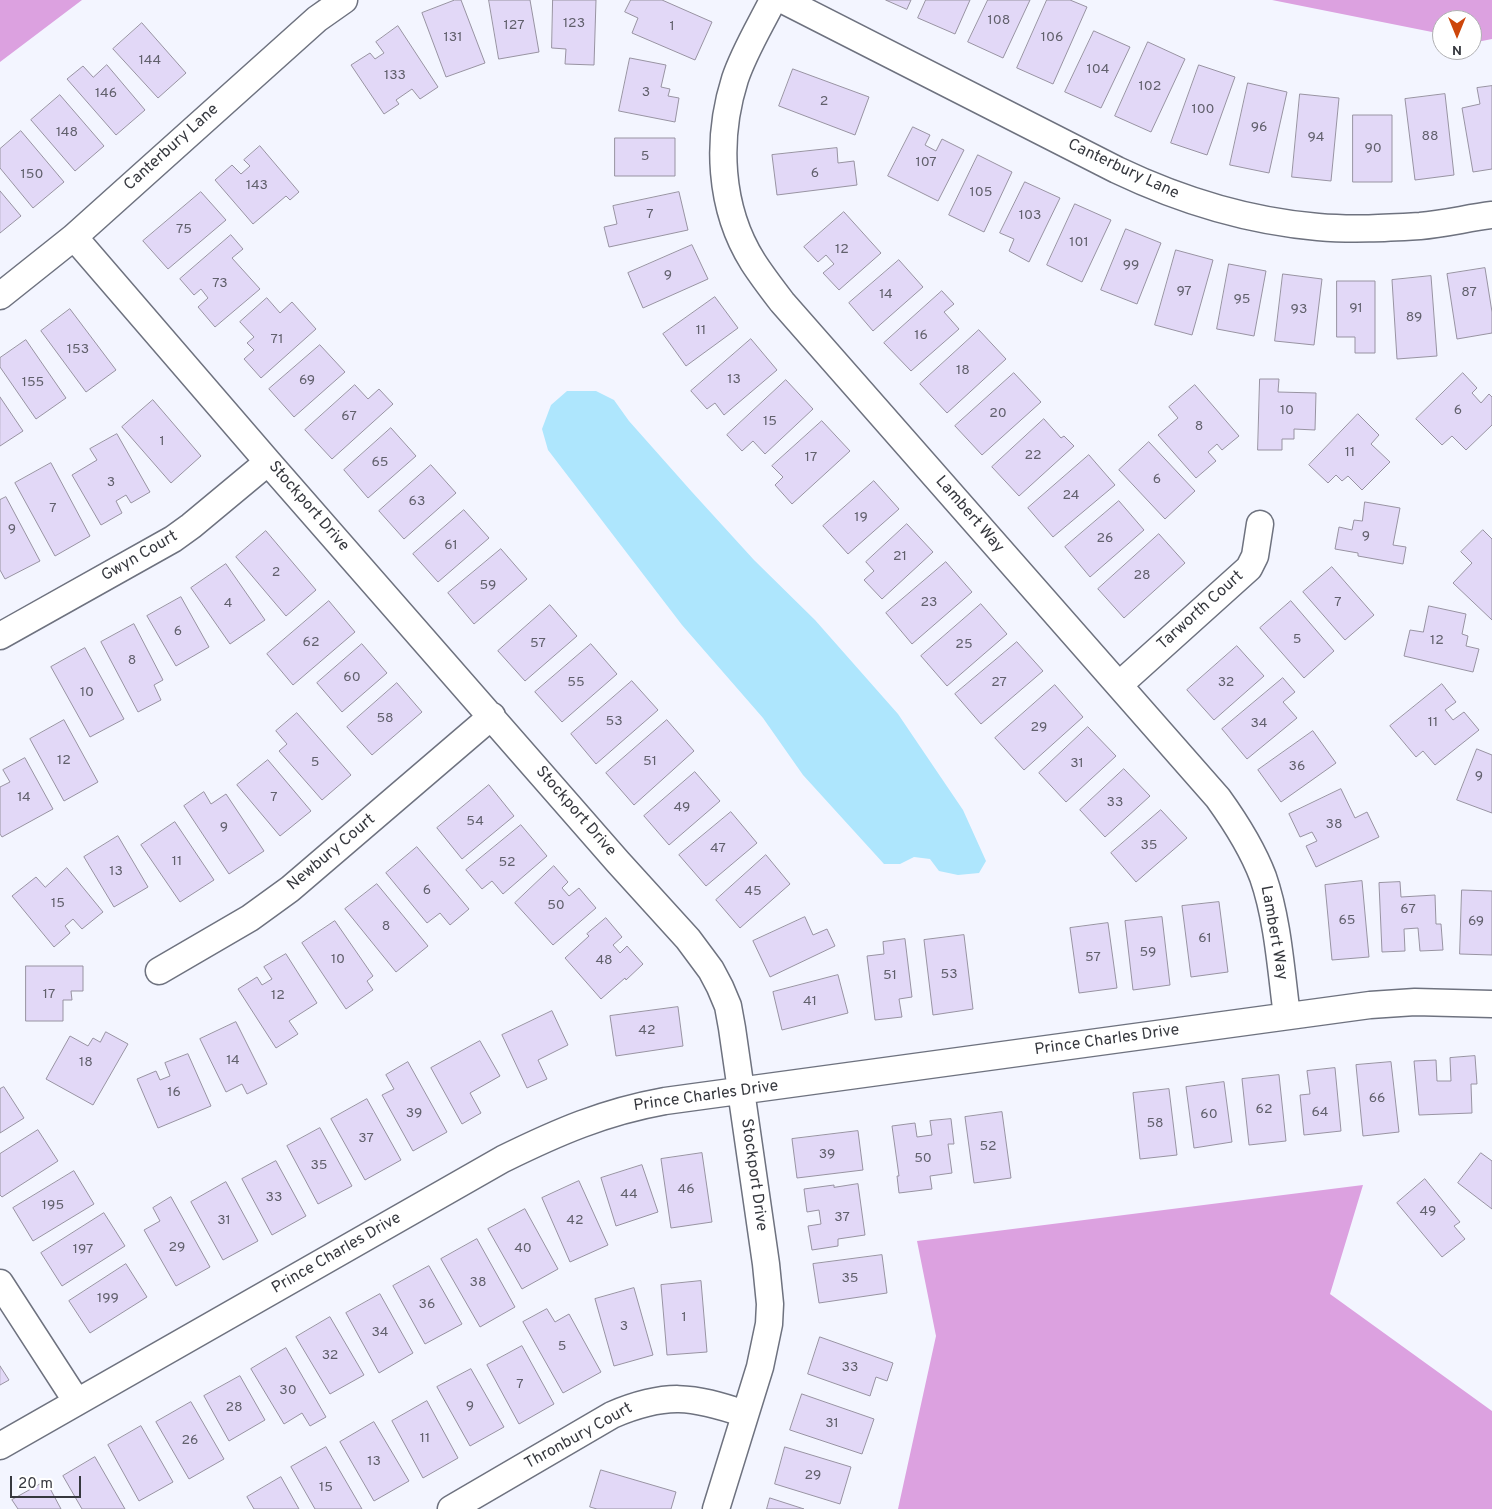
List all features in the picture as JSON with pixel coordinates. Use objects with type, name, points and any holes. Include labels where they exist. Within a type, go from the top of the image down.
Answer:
[{"type":"street","name":"Canterbury Lane","points":[[0,296],[74,237],[317,19],[344,0]]},
{"type":"street","name":"Lambert Way","points":[[773,0],[736,77],[726,118],[724,140],[726,189],[732,216],[753,262],[782,302],[1218,798],[1247,842],[1263,878],[1270,902],[1288,1016]]},
{"type":"street","name":"Canterbury Lane","points":[[783,0],[1117,170],[1186,199],[1285,223],[1325,228],[1423,226],[1492,215]]},
{"type":"street","name":"Stockport Drive","points":[[74,237],[268,462],[702,955],[720,987],[728,1006],[736,1046],[770,1304],[766,1345],[716,1509]]},
{"type":"street","name":"Gwyn Court","points":[[0,636],[173,539],[268,462]]},
{"type":"street","name":"Tarworth Court","points":[[1119,685],[1248,568],[1255,556],[1260,524]]},
{"type":"street","name":"Newbury Court","points":[[159,971],[250,918],[284,894],[492,716]]},
{"type":"street","name":"Prince Charles Drive","points":[[0,1446],[503,1159],[585,1121],[636,1106],[1288,1016],[1396,1003],[1492,1004]]},
{"type":"street","points":[[0,1283],[77,1402]]},
{"type":"street","name":"Thronbury Court","points":[[451,1509],[612,1415],[634,1406],[655,1400],[676,1398],[715,1404],[745,1414]]},
{"type":"shaded area","points":[[0,0],[82,0],[0,62]]},
{"type":"shaded area","points":[[1272,0],[1492,0],[1492,39],[1482,41],[1482,10],[1432,10],[1432,32]]},
{"type":"shaded area","points":[[1363,1185],[1330,1294],[1492,1411],[1492,1509],[898,1509],[936,1336],[917,1241]]},
{"type":"water","points":[[567,391],[596,391],[614,400],[629,421],[692,492],[754,560],[815,620],[898,714],[963,810],[986,861],[979,873],[958,875],[939,871],[930,859],[914,857],[900,864],[884,864],[803,775],[763,718],[682,625],[548,450],[542,429],[551,405]]},
{"type":"building","points":[[455,0],[461,0],[485,63],[446,77],[422,13]]},
{"type":"building","points":[[489,0],[530,0],[539,52],[499,59]]},
{"type":"building","points":[[553,0],[596,0],[594,65],[565,64],[566,49],[552,48]]},
{"type":"building","points":[[631,0],[662,0],[712,22],[695,60],[632,33],[638,18],[625,12]]},
{"type":"building","points":[[886,0],[911,0],[907,9]]},
{"type":"building","points":[[926,0],[970,0],[955,34],[918,18]]},
{"type":"building","points":[[988,0],[1030,0],[1003,58],[968,42]]},
{"type":"building","points":[[1047,0],[1070,0],[1087,7],[1053,84],[1017,68]]},
{"type":"building","points":[[142,23],[186,73],[158,98],[113,49]]},
{"type":"building","points":[[398,26],[438,87],[420,99],[412,89],[396,100],[399,104],[384,114],[351,65],[370,53],[375,59],[384,53],[376,42]]},
{"type":"building","points":[[1094,31],[1130,47],[1101,108],[1065,92]]},
{"type":"building","points":[[1148,42],[1185,59],[1151,132],[1115,116]]},
{"type":"building","points":[[630,58],[666,65],[661,87],[670,89],[668,96],[679,98],[675,122],[619,111]]},
{"type":"building","points":[[107,65],[145,110],[116,135],[67,79],[83,66],[93,77]]},
{"type":"building","points":[[1199,65],[1235,77],[1207,155],[1171,143]]},
{"type":"building","points":[[793,69],[869,97],[855,135],[779,106]]},
{"type":"building","points":[[1248,83],[1287,92],[1269,173],[1230,165]]},
{"type":"building","points":[[1492,86],[1492,169],[1473,172],[1462,108],[1480,104],[1477,88]]},
{"type":"building","points":[[1300,94],[1339,98],[1331,181],[1292,177]]},
{"type":"building","points":[[1445,94],[1454,175],[1415,180],[1405,99]]},
{"type":"building","points":[[60,95],[104,146],[75,171],[31,120]]},
{"type":"building","points":[[1353,115],[1392,115],[1392,182],[1353,182]]},
{"type":"building","points":[[913,127],[930,135],[925,145],[936,151],[942,139],[964,150],[938,201],[888,176]]},
{"type":"building","points":[[21,131],[64,182],[33,208],[0,168],[0,149]]},
{"type":"building","points":[[615,138],[675,138],[675,176],[615,176]]},
{"type":"building","points":[[260,146],[299,192],[290,200],[286,196],[253,224],[215,180],[232,165],[241,174],[250,166],[244,160]]},
{"type":"building","points":[[837,148],[838,163],[854,161],[857,185],[777,195],[772,155]]},
{"type":"building","points":[[978,155],[1012,172],[984,232],[949,215]]},
{"type":"building","points":[[1025,182],[1060,198],[1029,262],[1009,251],[1014,239],[1000,233]]},
{"type":"building","points":[[0,191],[21,216],[0,233]]},
{"type":"building","points":[[201,192],[226,220],[168,269],[143,241]]},
{"type":"building","points":[[679,192],[688,230],[609,247],[604,227],[617,224],[613,206]]},
{"type":"building","points":[[1075,204],[1111,220],[1082,282],[1047,265]]},
{"type":"building","points":[[844,212],[881,253],[839,290],[823,273],[834,264],[826,255],[818,262],[804,247]]},
{"type":"building","points":[[1126,229],[1161,243],[1137,304],[1101,290]]},
{"type":"building","points":[[231,235],[243,249],[232,258],[260,289],[215,327],[198,307],[208,298],[201,289],[194,295],[180,279]]},
{"type":"building","points":[[692,245],[708,279],[643,308],[628,273]]},
{"type":"building","points":[[1176,250],[1213,260],[1192,335],[1155,325]]},
{"type":"building","points":[[899,260],[923,287],[873,331],[849,303]]},
{"type":"building","points":[[1229,264],[1266,271],[1254,336],[1217,329]]},
{"type":"building","points":[[1485,268],[1492,312],[1492,333],[1457,339],[1447,274]]},
{"type":"building","points":[[1283,274],[1322,279],[1314,345],[1275,341]]},
{"type":"building","points":[[1431,276],[1437,356],[1397,359],[1392,280]]},
{"type":"building","points":[[1337,281],[1375,281],[1375,353],[1355,353],[1355,337],[1337,337]]},
{"type":"building","points":[[942,291],[954,304],[944,312],[959,329],[911,371],[884,343]]},
{"type":"building","points":[[715,297],[738,328],[686,366],[663,334]]},
{"type":"building","points":[[267,298],[280,313],[292,302],[316,329],[261,378],[244,359],[254,350],[247,343],[254,337],[240,322]]},
{"type":"building","points":[[70,309],[116,370],[86,392],[41,331]]},
{"type":"building","points":[[979,330],[1006,359],[947,413],[920,384]]},
{"type":"building","points":[[751,339],[777,370],[724,415],[715,403],[707,409],[691,391]]},
{"type":"building","points":[[26,340],[66,398],[36,419],[0,367],[0,358]]},
{"type":"building","points":[[320,345],[345,372],[294,417],[269,389]]},
{"type":"building","points":[[1014,373],[1041,402],[982,455],[955,426]]},
{"type":"building","points":[[1463,373],[1477,388],[1472,393],[1481,403],[1489,394],[1492,397],[1492,425],[1466,450],[1452,436],[1442,445],[1416,419]]},
{"type":"building","points":[[1260,379],[1279,379],[1278,392],[1316,393],[1315,430],[1294,429],[1294,439],[1282,439],[1282,450],[1258,450]]},
{"type":"building","points":[[786,380],[813,409],[765,454],[753,441],[742,451],[727,435]]},
{"type":"building","points":[[355,385],[368,399],[379,389],[393,404],[332,459],[305,430]]},
{"type":"building","points":[[1195,385],[1239,436],[1222,450],[1217,444],[1208,452],[1216,461],[1196,478],[1158,435],[1178,418],[1169,407]]},
{"type":"building","points":[[0,397],[23,431],[0,446]]},
{"type":"building","points":[[153,400],[201,456],[171,483],[122,427]]},
{"type":"building","points":[[1358,414],[1379,435],[1371,444],[1390,462],[1362,490],[1348,476],[1342,481],[1336,475],[1328,483],[1309,465]]},
{"type":"building","points":[[1044,419],[1061,438],[1064,436],[1074,446],[1019,496],[992,467]]},
{"type":"building","points":[[822,421],[850,451],[792,504],[775,485],[783,477],[772,466]]},
{"type":"building","points":[[391,428],[416,456],[368,498],[344,470]]},
{"type":"building","points":[[117,434],[150,492],[131,503],[126,495],[116,501],[122,513],[101,525],[72,475],[97,460],[90,449]]},
{"type":"building","points":[[1149,442],[1195,491],[1165,519],[1119,470]]},
{"type":"building","points":[[1089,455],[1115,485],[1053,537],[1028,508]]},
{"type":"building","points":[[51,463],[90,536],[55,556],[15,483]]},
{"type":"building","points":[[431,465],[456,493],[404,539],[379,511]]},
{"type":"building","points":[[874,481],[899,509],[848,554],[823,526]]},
{"type":"building","points":[[6,497],[40,561],[5,579],[0,570],[0,500]]},
{"type":"building","points":[[1119,501],[1144,530],[1090,577],[1065,547]]},
{"type":"building","points":[[1365,502],[1400,508],[1393,545],[1406,547],[1403,564],[1358,556],[1358,553],[1335,549],[1339,527],[1352,530],[1354,520],[1362,521]]},
{"type":"building","points":[[464,510],[489,538],[438,582],[413,554]]},
{"type":"building","points":[[907,524],[933,552],[882,599],[864,580],[874,571],[866,562]]},
{"type":"building","points":[[1483,530],[1492,539],[1492,620],[1453,583],[1472,563],[1461,552]]},
{"type":"building","points":[[266,531],[316,590],[286,616],[236,557]]},
{"type":"building","points":[[1159,534],[1185,563],[1124,618],[1098,589]]},
{"type":"building","points":[[501,549],[527,579],[474,624],[448,593]]},
{"type":"building","points":[[946,562],[972,592],[912,644],[886,613]]},
{"type":"building","points":[[226,564],[265,620],[230,644],[191,588]]},
{"type":"building","points":[[1332,567],[1374,615],[1345,640],[1303,592]]},
{"type":"building","points":[[181,597],[209,647],[176,666],[147,616]]},
{"type":"building","points":[[329,601],[355,632],[293,685],[267,654]]},
{"type":"building","points":[[1291,601],[1334,651],[1304,678],[1260,628]]},
{"type":"building","points":[[981,604],[1007,634],[947,686],[921,656]]},
{"type":"building","points":[[550,605],[577,636],[525,681],[498,651]]},
{"type":"building","points":[[1429,606],[1466,614],[1462,634],[1468,636],[1466,646],[1479,649],[1473,672],[1404,656],[1410,630],[1423,632]]},
{"type":"building","points":[[134,624],[163,680],[154,685],[161,700],[138,712],[101,642]]},
{"type":"building","points":[[1017,642],[1043,671],[981,724],[955,694]]},
{"type":"building","points":[[362,644],[387,673],[342,712],[317,683]]},
{"type":"building","points":[[591,644],[617,674],[562,722],[535,692]]},
{"type":"building","points":[[1237,646],[1264,676],[1214,720],[1187,690]]},
{"type":"building","points":[[85,648],[124,719],[90,737],[51,667]]},
{"type":"building","points":[[1283,678],[1295,692],[1283,702],[1297,718],[1247,759],[1222,729]]},
{"type":"building","points":[[632,681],[658,710],[596,764],[571,734]]},
{"type":"building","points":[[397,683],[422,712],[372,755],[347,727]]},
{"type":"building","points":[[1442,684],[1456,702],[1445,710],[1453,720],[1464,712],[1479,730],[1435,765],[1423,751],[1416,757],[1390,726]]},
{"type":"building","points":[[1055,685],[1083,717],[1024,770],[995,738]]},
{"type":"building","points":[[297,713],[351,775],[322,800],[279,751],[287,744],[276,731]]},
{"type":"building","points":[[64,720],[98,782],[64,801],[30,739]]},
{"type":"building","points":[[667,720],[694,751],[634,805],[606,773]]},
{"type":"building","points":[[1088,727],[1116,756],[1066,802],[1039,773]]},
{"type":"building","points":[[1313,731],[1336,763],[1281,802],[1258,770]]},
{"type":"building","points":[[1477,749],[1492,755],[1492,813],[1457,800]]},
{"type":"building","points":[[25,758],[53,809],[2,837],[0,834],[0,787],[10,782],[3,770]]},
{"type":"building","points":[[268,760],[311,811],[280,836],[237,785]]},
{"type":"building","points":[[1124,769],[1150,796],[1105,837],[1080,810]]},
{"type":"building","points":[[695,772],[720,801],[669,845],[644,816]]},
{"type":"building","points":[[489,785],[514,816],[462,859],[437,828]]},
{"type":"building","points":[[1341,789],[1355,818],[1367,812],[1379,837],[1316,867],[1306,846],[1317,841],[1312,832],[1300,837],[1289,814]]},
{"type":"building","points":[[204,792],[211,804],[226,794],[264,851],[229,874],[184,806]]},
{"type":"building","points":[[1161,810],[1187,838],[1136,882],[1111,853]]},
{"type":"building","points":[[731,812],[757,843],[706,886],[679,855]]},
{"type":"building","points":[[175,822],[214,880],[180,902],[141,845]]},
{"type":"building","points":[[521,825],[547,856],[503,894],[492,881],[482,889],[466,870]]},
{"type":"building","points":[[118,836],[148,887],[114,907],[84,857]]},
{"type":"building","points":[[417,847],[469,909],[450,925],[440,913],[427,923],[386,873]]},
{"type":"building","points":[[766,855],[790,884],[740,928],[716,900]]},
{"type":"building","points":[[554,866],[568,882],[562,888],[569,896],[579,888],[596,908],[553,945],[515,903]]},
{"type":"building","points":[[67,868],[103,912],[82,929],[73,919],[65,926],[70,933],[54,947],[12,896],[36,877],[45,887]]},
{"type":"building","points":[[1362,881],[1369,957],[1332,960],[1325,885]]},
{"type":"building","points":[[1400,882],[1401,897],[1435,895],[1436,924],[1441,924],[1443,950],[1420,951],[1418,928],[1404,929],[1405,951],[1382,952],[1379,883]]},
{"type":"building","points":[[377,884],[428,946],[396,972],[345,909]]},
{"type":"building","points":[[1462,890],[1492,891],[1492,955],[1460,954]]},
{"type":"building","points":[[1219,902],[1228,972],[1191,977],[1182,906]]},
{"type":"building","points":[[805,917],[813,935],[827,929],[835,946],[770,977],[753,941]]},
{"type":"building","points":[[1162,917],[1170,985],[1133,990],[1125,921]]},
{"type":"building","points":[[606,918],[622,937],[613,945],[620,953],[627,946],[643,964],[601,999],[565,958],[589,936],[587,934]]},
{"type":"building","points":[[335,921],[373,976],[367,981],[373,990],[346,1009],[302,943]]},
{"type":"building","points":[[1108,923],[1117,988],[1079,993],[1070,928]]},
{"type":"building","points":[[964,935],[973,1009],[933,1015],[924,940]]},
{"type":"building","points":[[905,939],[912,997],[899,999],[902,1017],[875,1020],[867,956],[884,954],[883,942]]},
{"type":"building","points":[[286,954],[317,1003],[289,1021],[298,1034],[276,1048],[238,989],[257,977],[262,985],[272,979],[264,967]]},
{"type":"building","points":[[26,966],[83,966],[83,991],[71,991],[72,1000],[63,1000],[63,1021],[26,1021]]},
{"type":"building","points":[[838,975],[848,1013],[782,1030],[773,992]]},
{"type":"building","points":[[678,1007],[683,1046],[616,1056],[610,1016]]},
{"type":"building","points":[[552,1011],[568,1045],[538,1060],[547,1079],[527,1088],[502,1035]]},
{"type":"building","points":[[236,1022],[267,1084],[247,1094],[242,1084],[226,1092],[200,1039]]},
{"type":"building","points":[[106,1032],[128,1044],[93,1105],[46,1079],[70,1036],[88,1046],[93,1038],[100,1042]]},
{"type":"building","points":[[480,1041],[500,1076],[470,1093],[481,1113],[462,1124],[431,1068]]},
{"type":"building","points":[[188,1054],[211,1106],[158,1128],[137,1079],[156,1071],[160,1080],[170,1076],[165,1063]]},
{"type":"building","points":[[1475,1056],[1477,1084],[1471,1084],[1472,1113],[1419,1115],[1414,1061],[1436,1060],[1437,1081],[1451,1081],[1450,1058]]},
{"type":"building","points":[[408,1062],[447,1132],[413,1151],[382,1095],[394,1089],[386,1075]]},
{"type":"building","points":[[1391,1062],[1399,1132],[1363,1136],[1356,1065]]},
{"type":"building","points":[[1335,1068],[1341,1131],[1304,1135],[1300,1095],[1310,1094],[1307,1071]]},
{"type":"building","points":[[1279,1075],[1286,1141],[1249,1145],[1242,1079]]},
{"type":"building","points":[[1224,1082],[1232,1142],[1194,1148],[1186,1087]]},
{"type":"building","points":[[4,1087],[24,1118],[0,1133],[0,1089]]},
{"type":"building","points":[[1169,1089],[1177,1155],[1140,1159],[1133,1093]]},
{"type":"building","points":[[367,1099],[401,1160],[365,1180],[331,1119]]},
{"type":"building","points":[[1002,1112],[1011,1178],[974,1183],[965,1117]]},
{"type":"building","points":[[951,1119],[954,1144],[948,1144],[952,1173],[930,1176],[932,1189],[899,1193],[897,1176],[899,1176],[892,1126],[915,1123],[917,1137],[932,1135],[930,1121]]},
{"type":"building","points":[[320,1128],[352,1186],[318,1204],[287,1146]]},
{"type":"building","points":[[38,1130],[58,1161],[2,1197],[0,1195],[0,1154]]},
{"type":"building","points":[[858,1131],[863,1170],[797,1178],[792,1139]]},
{"type":"building","points":[[702,1153],[712,1222],[671,1228],[661,1159]]},
{"type":"building","points":[[1481,1153],[1492,1161],[1492,1209],[1458,1183]]},
{"type":"building","points":[[276,1161],[306,1216],[272,1235],[242,1179]]},
{"type":"building","points":[[642,1165],[658,1212],[616,1226],[601,1178]]},
{"type":"building","points":[[74,1171],[94,1204],[33,1241],[13,1208]]},
{"type":"building","points":[[1425,1179],[1460,1222],[1454,1226],[1465,1239],[1442,1257],[1397,1203]]},
{"type":"building","points":[[579,1181],[608,1245],[570,1262],[542,1198]]},
{"type":"building","points":[[226,1182],[258,1241],[223,1260],[191,1202]]},
{"type":"building","points":[[858,1184],[865,1235],[838,1239],[838,1246],[812,1250],[808,1226],[821,1224],[819,1210],[807,1212],[804,1189]]},
{"type":"building","points":[[171,1197],[210,1267],[176,1286],[144,1230],[160,1221],[153,1208]]},
{"type":"building","points":[[525,1209],[558,1269],[522,1289],[488,1229]]},
{"type":"building","points":[[104,1213],[125,1246],[62,1286],[41,1253]]},
{"type":"building","points":[[477,1239],[515,1307],[480,1327],[441,1259]]},
{"type":"building","points":[[882,1255],[887,1293],[819,1303],[813,1264]]},
{"type":"building","points":[[126,1264],[147,1297],[90,1333],[69,1301]]},
{"type":"building","points":[[429,1266],[462,1324],[425,1344],[393,1286]]},
{"type":"building","points":[[701,1281],[707,1352],[667,1355],[661,1285]]},
{"type":"building","points":[[634,1288],[653,1355],[614,1366],[595,1299]]},
{"type":"building","points":[[380,1294],[413,1353],[379,1373],[346,1313]]},
{"type":"building","points":[[547,1309],[555,1322],[569,1314],[601,1372],[563,1393],[523,1322]]},
{"type":"building","points":[[330,1317],[364,1375],[330,1394],[296,1337]]},
{"type":"building","points":[[820,1337],[893,1363],[887,1381],[876,1377],[870,1396],[808,1374]]},
{"type":"building","points":[[522,1346],[554,1404],[519,1424],[487,1365]]},
{"type":"building","points":[[286,1348],[326,1417],[310,1426],[302,1413],[284,1424],[251,1369]]},
{"type":"building","points":[[0,1366],[9,1380],[0,1385]]},
{"type":"building","points":[[471,1369],[504,1427],[470,1446],[437,1387]]},
{"type":"building","points":[[240,1376],[265,1420],[229,1441],[204,1396]]},
{"type":"building","points":[[802,1394],[874,1419],[862,1454],[790,1430]]},
{"type":"building","points":[[427,1401],[458,1458],[423,1478],[392,1421]]},
{"type":"building","points":[[191,1402],[224,1459],[189,1479],[156,1422]]},
{"type":"building","points":[[374,1422],[409,1481],[374,1501],[340,1442]]},
{"type":"building","points":[[141,1426],[173,1482],[139,1501],[108,1445]]},
{"type":"building","points":[[326,1447],[362,1509],[315,1509],[291,1467]]},
{"type":"building","points":[[785,1447],[851,1467],[840,1504],[775,1484]]},
{"type":"building","points":[[95,1457],[125,1509],[82,1509],[63,1476]]},
{"type":"building","points":[[601,1470],[676,1492],[671,1509],[597,1509],[590,1507]]},
{"type":"building","points":[[281,1477],[299,1509],[254,1509],[247,1497]]},
{"type":"building","points":[[46,1481],[61,1509],[18,1509],[12,1500]]},
{"type":"building","points":[[770,1498],[804,1509],[767,1509]]}]
